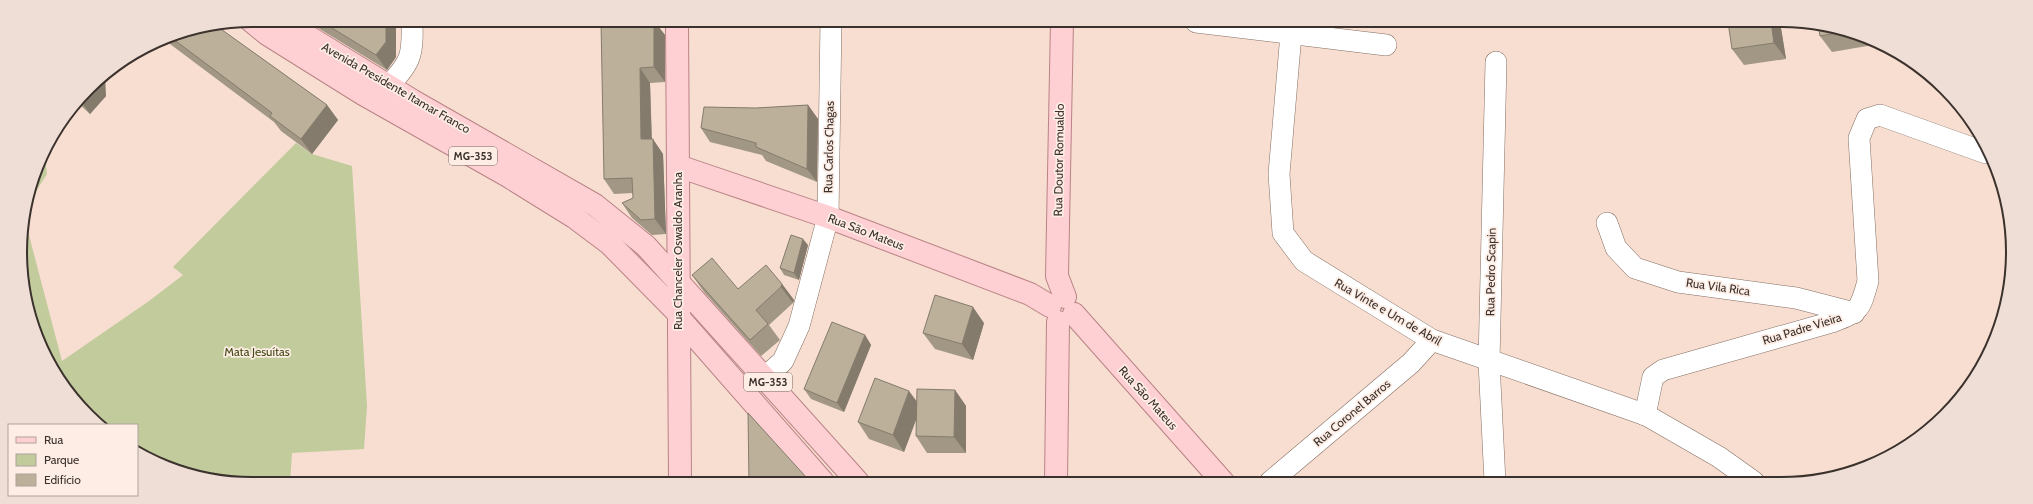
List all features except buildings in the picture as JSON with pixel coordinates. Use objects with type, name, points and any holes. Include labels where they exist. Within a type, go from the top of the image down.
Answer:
[{"type":"main road","name":"Avenida Presidente Itamar Franco","points":[[258,27],[267,34],[363,94],[508,176],[574,217],[610,244],[679,314],[680,319],[818,477]]},
{"type":"main road","name":"Avenida Presidente Itamar Franco","points":[[292,27],[388,86],[595,205],[646,246],[853,477]]},
{"type":"main road","name":"Rua Chanceler Oswaldo Aranha","points":[[677,27],[680,477]]},
{"type":"main road","name":"Rua Doutor Romualdo","points":[[1056,477],[1062,310],[1057,276],[1062,27]]},
{"type":"main road","name":"Rua São Mateus","points":[[678,166],[828,217],[1030,294],[1062,310],[1217,477]]},
{"type":"main road","points":[[1030,294],[1045,292],[1051,287],[1057,276]]},
{"type":"street","points":[[388,86],[407,64],[413,48],[412,27]]},
{"type":"street","name":"Rua Carlos Chagas","points":[[764,378],[784,361],[799,326],[828,217],[831,27]]},
{"type":"street","points":[[1236,27],[1386,45]]},
{"type":"street","name":"Rua Vinte e Um de Abril","points":[[1292,34],[1279,174],[1283,233],[1304,261],[1432,340],[1489,362],[1645,415],[1719,457],[1747,477]]},
{"type":"street","name":"Rua Pedro Scapin","points":[[1495,477],[1489,362],[1496,62]]},
{"type":"street","name":"Rua Padre Vieira","points":[[1645,415],[1653,377],[1662,370],[1832,322],[1854,313],[1862,303],[1868,281],[1859,138],[1867,119],[1880,115],[1983,152]]},
{"type":"street","name":"Rua Vila Rica","points":[[1607,223],[1616,248],[1635,268],[1678,282],[1796,298],[1854,313]]},
{"type":"street","name":"Rua Coronel Barros","points":[[1276,477],[1411,363],[1432,340]]},
{"type":"green space","name":"Mata Jesuítas","points":[[296,143],[312,154],[352,166],[367,406],[364,449],[292,453],[290,477],[237,477],[208,473],[166,460],[138,446],[138,424],[107,424],[93,411],[73,389],[50,352],[44,338],[31,296],[27,267],[28,231],[62,361],[149,301],[183,275],[173,267]]},
{"type":"green space","points":[[46,162],[47,174],[36,192]]}]
